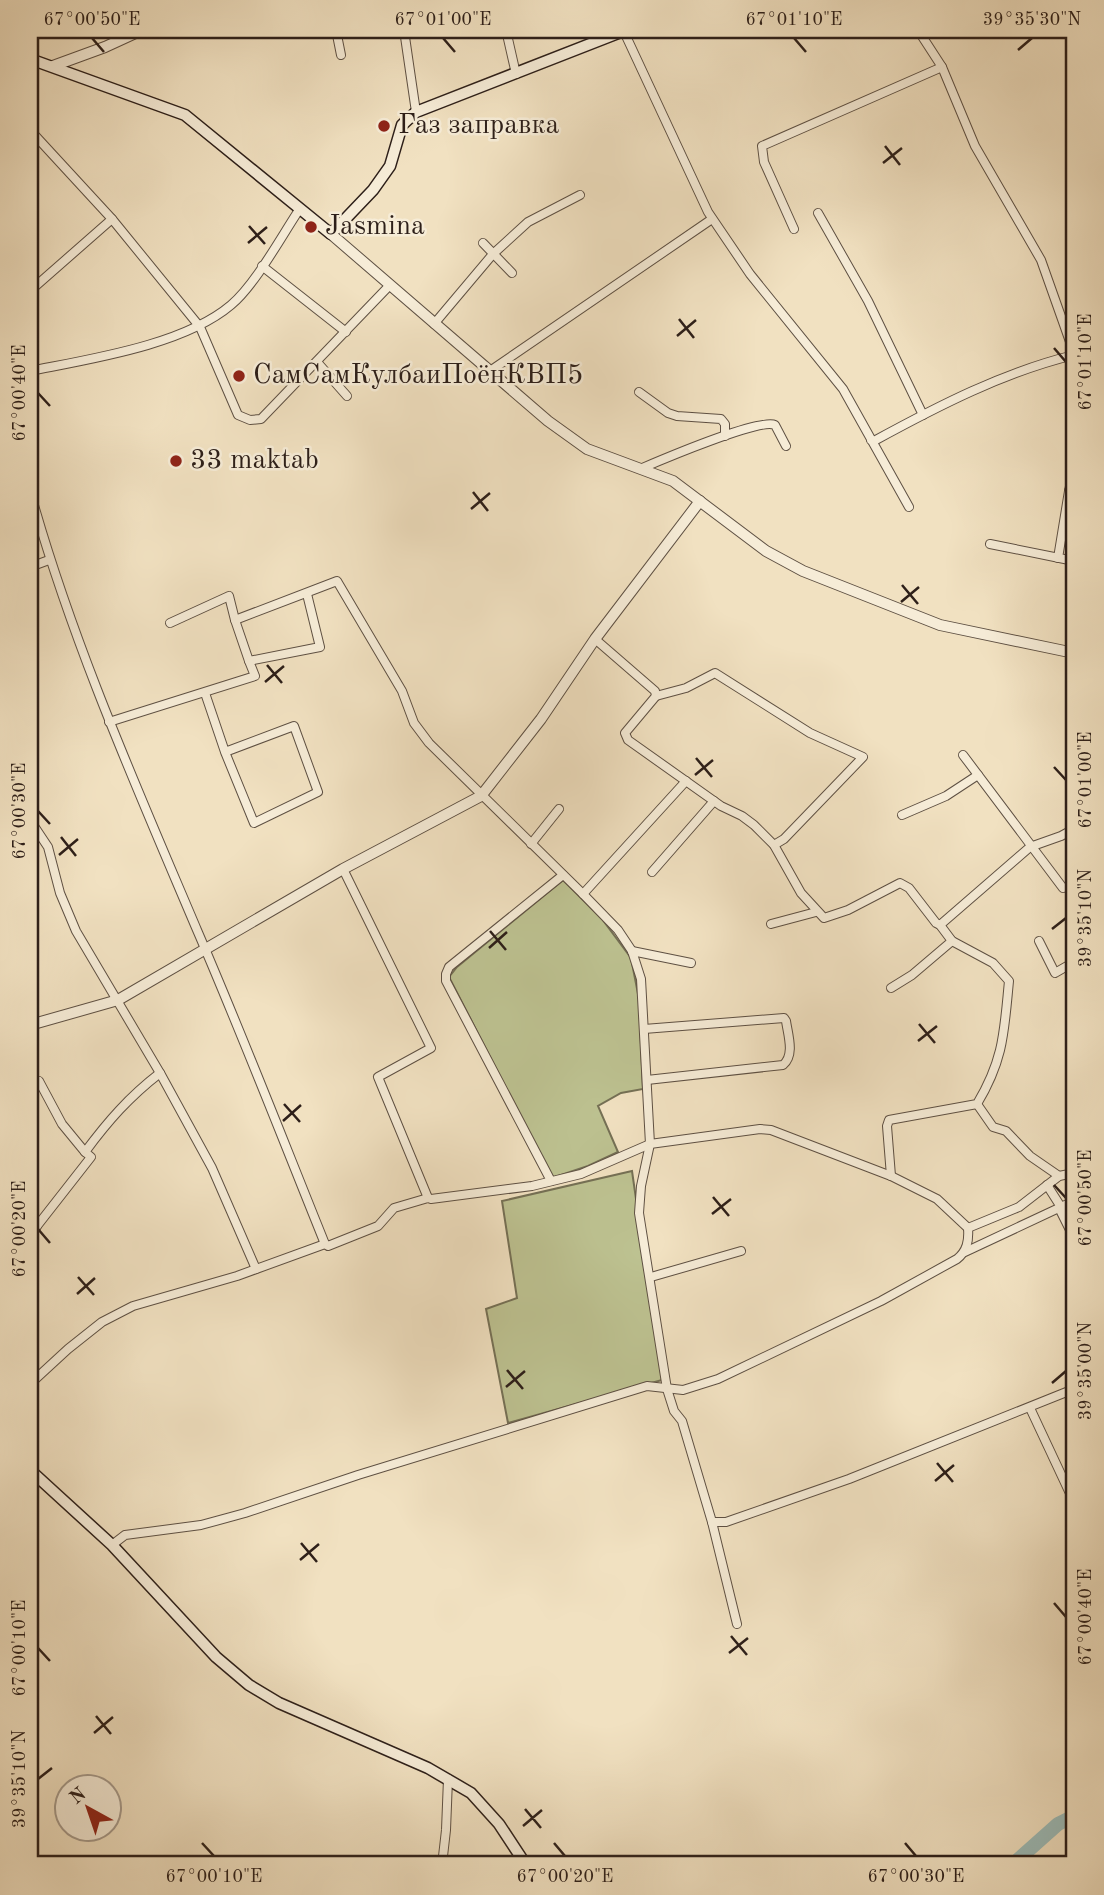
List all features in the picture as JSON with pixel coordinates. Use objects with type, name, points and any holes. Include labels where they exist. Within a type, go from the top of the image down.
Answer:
[{"type":"main road","points":[[30,59],[185,115],[331,234],[373,190],[390,166],[402,125],[416,112],[626,30]]},
{"type":"main road","points":[[30,1470],[112,1545],[192,1633],[249,1685],[279,1703],[428,1768],[471,1793],[499,1824],[523,1862]]},
{"type":"street","points":[[53,66],[142,30]]},
{"type":"street","points":[[336,30],[341,55]]},
{"type":"street","points":[[404,30],[416,112]]},
{"type":"street","points":[[506,30],[516,74]]},
{"type":"street","points":[[626,30],[626,36],[712,219],[750,274],[843,389],[909,507]]},
{"type":"street","points":[[871,440],[874,441],[923,415],[1027,368],[1074,354],[1041,260],[975,146],[942,67],[918,30]]},
{"type":"street","points":[[794,229],[764,162],[762,146],[942,67]]},
{"type":"street","points":[[30,130],[112,219],[200,327],[238,415],[250,420],[261,419],[389,286]]},
{"type":"street","points":[[433,324],[494,254],[528,222],[580,195]]},
{"type":"street","points":[[30,371],[95,358],[175,337],[200,327],[232,304],[262,267],[299,210]]},
{"type":"street","points":[[818,213],[869,301],[923,415]]},
{"type":"street","points":[[30,292],[112,219]]},
{"type":"street","points":[[490,371],[712,219]]},
{"type":"street","points":[[331,234],[548,421],[587,449],[673,481],[766,551],[803,572],[940,625],[1074,653]]},
{"type":"street","points":[[482,243],[512,273]]},
{"type":"street","points":[[262,267],[346,332]]},
{"type":"street","points":[[317,362],[347,396]]},
{"type":"street","points":[[639,392],[677,416],[721,419],[725,424],[725,436]]},
{"type":"street","points":[[640,468],[725,436],[770,423],[775,425],[786,446]]},
{"type":"street","points":[[1058,558],[1074,468]]},
{"type":"street","points":[[30,491],[49,560],[109,722],[205,948],[325,1244]]},
{"type":"street","points":[[30,1025],[118,1000],[343,869],[481,796],[541,719],[595,639],[700,501]]},
{"type":"street","points":[[990,544],[1074,561]]},
{"type":"street","points":[[30,568],[49,560]]},
{"type":"street","points":[[235,620],[337,581],[402,691],[414,723],[429,743],[583,894],[618,930],[632,951],[641,979],[650,1144],[641,1186],[639,1213],[667,1389],[674,1411],[682,1421],[712,1522],[737,1624]]},
{"type":"street","points":[[249,661],[320,647],[307,594]]},
{"type":"street","points":[[109,722],[255,676],[229,596],[170,623]]},
{"type":"street","points":[[595,639],[652,687],[656,696]]},
{"type":"street","points":[[774,845],[863,757],[810,733],[715,673],[686,688],[656,696],[625,736],[714,801],[742,816],[774,845],[801,893],[816,912],[828,918],[900,883],[909,888],[952,941],[993,963],[1009,982],[1003,1044],[993,1078],[977,1104],[889,1120],[887,1126],[891,1176]]},
{"type":"street","points":[[205,693],[225,752],[254,823],[318,792],[294,726],[225,752]]},
{"type":"street","points":[[963,755],[1063,888]]},
{"type":"street","points":[[902,816],[946,796],[978,775]]},
{"type":"street","points":[[583,894],[686,781]]},
{"type":"street","points":[[652,872],[714,801]]},
{"type":"street","points":[[531,844],[559,809]]},
{"type":"street","points":[[30,820],[48,847],[67,913],[212,1168],[256,1269]]},
{"type":"street","points":[[940,925],[1030,847],[1074,829]]},
{"type":"street","points":[[343,869],[431,1048],[378,1077],[428,1198]]},
{"type":"street","points":[[551,1181],[446,981],[446,974],[449,967],[563,875]]},
{"type":"street","points":[[771,924],[816,912]]},
{"type":"street","points":[[891,988],[912,975],[952,941]]},
{"type":"street","points":[[1039,941],[1055,973],[1074,962]]},
{"type":"street","points":[[632,951],[691,963]]},
{"type":"street","points":[[644,1028],[783,1018],[786,1021],[790,1055],[783,1065],[647,1080]]},
{"type":"street","points":[[85,1152],[132,1095],[160,1073]]},
{"type":"street","points":[[30,1086],[39,1081],[62,1124],[91,1157],[30,1238]]},
{"type":"street","points":[[977,1104],[993,1127],[1006,1130],[1030,1156],[1059,1176]]},
{"type":"street","points":[[30,1384],[102,1322],[133,1306],[256,1269],[325,1244],[328,1246],[378,1226],[394,1208],[428,1198],[551,1181],[581,1174],[650,1144],[760,1129],[771,1130],[891,1176],[937,1199],[968,1228],[965,1252]]},
{"type":"street","points":[[968,1228],[1019,1207],[1059,1176],[1074,1173]]},
{"type":"street","points":[[1047,1185],[1074,1238]]},
{"type":"street","points":[[112,1545],[125,1535],[201,1525],[245,1513],[358,1475],[647,1386],[683,1390],[718,1379],[881,1301],[965,1252],[1074,1201]]},
{"type":"street","points":[[30,1217],[37,1226]]},
{"type":"street","points":[[651,1277],[741,1251]]},
{"type":"street","points":[[712,1522],[726,1522],[849,1479],[1074,1389]]},
{"type":"street","points":[[1030,1408],[1074,1502]]},
{"type":"street","points":[[442,1865],[447,1779]]},
{"type":"green space","points":[[563,880],[602,919],[631,958],[639,999],[643,1089],[621,1093],[598,1106],[618,1152],[552,1178],[449,977],[457,967]]},
{"type":"green space","points":[[632,1171],[662,1380],[508,1423],[486,1309],[517,1298],[502,1201]]},
{"type":"waterway","points":[[1012,1865],[1058,1824],[1074,1816]]},
{"type":"place","name":"Газ заправка","points":[[384,126]]},
{"type":"place","name":"Jasmina","points":[[311,227]]},
{"type":"place","name":"СамСамКулбаиПоёнКВП5","points":[[239,376]]},
{"type":"place","name":"33 maktab","points":[[176,461]]}]
